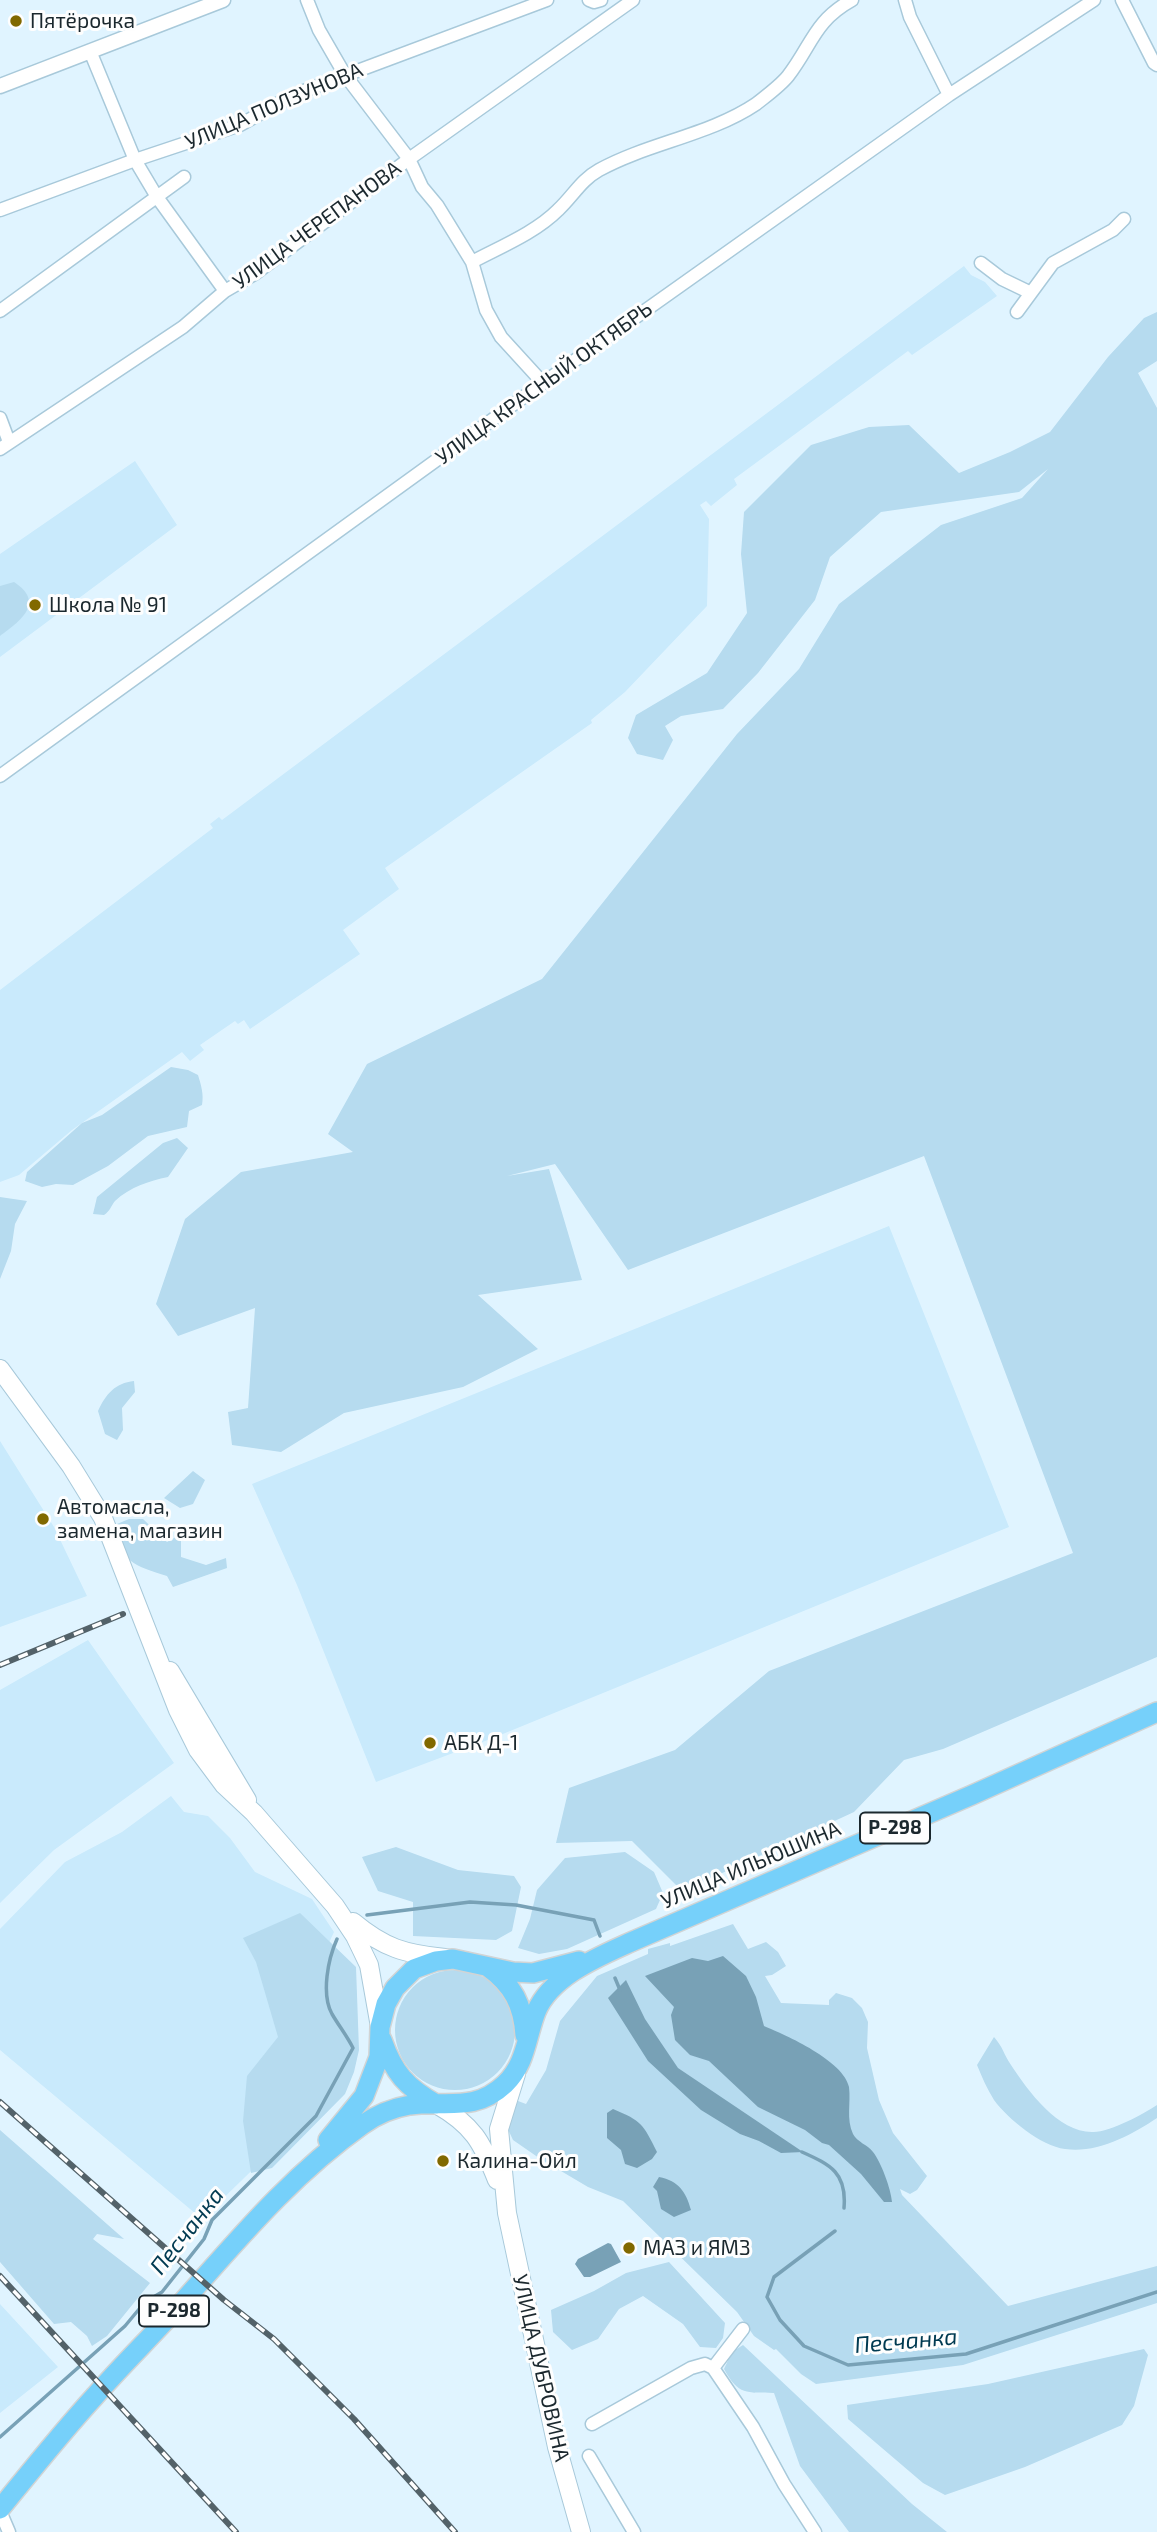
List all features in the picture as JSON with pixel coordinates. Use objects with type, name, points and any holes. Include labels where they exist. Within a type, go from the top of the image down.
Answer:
[{"type":"highway","name":"УЛИЦА ИЛЬЮШИНА","points":[[594,1958],[1157,1712]]},
{"type":"highway","name":"Р-298","points":[[306,2168],[363,2124],[381,2114],[411,2105],[454,2105],[485,2098],[505,2084],[522,2059],[536,2013],[547,1994],[561,1980],[594,1958]]},
{"type":"highway","name":"Р-298","points":[[0,2510],[95,2395],[251,2224],[306,2168],[364,2095],[376,2069],[386,2004],[402,1979],[424,1964],[453,1959],[533,1973],[594,1958]]},
{"type":"highway","points":[[488,1967],[502,1977],[519,2000],[524,2020],[522,2059]]},
{"type":"highway","points":[[381,2032],[389,2059],[402,2080],[436,2104]]},
{"type":"main road","points":[[0,1369],[71,1465],[103,1518],[155,1650],[189,1700],[254,1813],[335,1906],[355,1936],[366,1956],[372,1976],[381,2032]]},
{"type":"main road","points":[[335,1906],[385,1946],[407,1954],[453,1959]]},
{"type":"main road","points":[[506,2203],[499,2129],[522,2059]]},
{"type":"main road","points":[[436,2104],[469,2126],[480,2140],[506,2203]]},
{"type":"main road","name":"УЛИЦА ДУБРОВИНА","points":[[506,2203],[557,2446],[581,2532]]},
{"type":"street","points":[[0,86],[223,0]]},
{"type":"street","points":[[307,0],[319,30],[345,75],[409,159],[422,187],[437,205],[472,262],[486,310],[501,337],[542,383]]},
{"type":"street","name":"УЛИЦА ПОЛЗУНОВА","points":[[0,210],[240,125],[293,95],[547,0]]},
{"type":"street","points":[[589,0],[601,0]]},
{"type":"street","name":"УЛИЦА ЧЕРЕПАНОВА","points":[[4,445],[174,333],[225,290],[256,273],[409,159],[633,0]]},
{"type":"street","points":[[472,262],[538,226],[559,210],[576,188],[615,161],[730,118],[755,104],[787,77],[822,22],[852,0]]},
{"type":"street","points":[[905,0],[910,17],[949,95]]},
{"type":"street","name":"УЛИЦА КРАСНЫЙ ОКТЯБРЬ","points":[[0,776],[542,383],[949,95],[1094,0]]},
{"type":"street","points":[[1122,0],[1156,67]]},
{"type":"street","points":[[90,51],[135,160],[157,197],[225,290]]},
{"type":"street","points":[[0,311],[184,177]]},
{"type":"street","points":[[1017,312],[1053,263],[1113,230],[1124,219]]},
{"type":"street","points":[[981,263],[1002,279],[1031,293]]},
{"type":"street","points":[[0,418],[4,445]]},
{"type":"street","points":[[713,2368],[743,2329]]},
{"type":"street","points":[[592,2424],[691,2368],[705,2364],[713,2368],[753,2427],[783,2484],[814,2532]]},
{"type":"street","points":[[589,2456],[634,2532]]},
{"type":"street","points":[[0,2510],[9,2532]]},
{"type":"shaded area","points":[[964,266],[971,275],[985,282],[997,296],[912,355],[908,351],[734,479],[737,485],[711,506],[706,501],[700,505],[709,519],[707,606],[625,692],[591,720],[592,723],[385,868],[399,889],[343,930],[360,954],[250,1029],[244,1020],[238,1024],[235,1021],[200,1045],[204,1050],[190,1061],[182,1052],[72,1130],[19,1175],[0,1182],[0,990],[213,828],[210,824],[219,817],[222,820]]},
{"type":"shaded area","points":[[1157,312],[1157,361],[1138,373],[1157,408],[1157,1657],[943,1749],[904,1760],[854,1812],[681,1890],[632,1841],[556,1843],[569,1788],[675,1750],[769,1671],[1073,1553],[924,1156],[628,1270],[555,1164],[507,1176],[549,1169],[582,1280],[478,1295],[538,1349],[463,1387],[344,1413],[281,1452],[232,1445],[228,1412],[248,1408],[255,1308],[178,1336],[156,1304],[185,1219],[241,1172],[353,1152],[328,1134],[367,1064],[542,979],[737,734],[799,669],[839,604],[941,525],[1022,498],[1048,469],[1019,492],[881,512],[830,557],[815,600],[758,673],[723,709],[681,716],[665,726],[673,740],[663,760],[637,754],[628,738],[636,715],[707,673],[747,613],[741,554],[744,512],[811,445],[869,427],[909,425],[959,473],[1050,432],[1108,357],[1144,318]]},
{"type":"shaded area","name":"Школа № 91","points":[[135,461],[177,525],[0,657],[0,554]]},
{"type":"shaded area","points":[[14,582],[28,597],[29,604],[22,618],[0,636],[0,586]]},
{"type":"shaded area","points":[[171,1067],[198,1075],[200,1082],[202,1105],[189,1111],[187,1127],[148,1136],[108,1166],[73,1185],[42,1187],[25,1181],[27,1172],[82,1123],[102,1115]]},
{"type":"shaded area","points":[[177,1138],[188,1148],[168,1177],[133,1188],[115,1201],[104,1215],[93,1214],[97,1197],[163,1143]]},
{"type":"shaded area","points":[[0,1197],[27,1201],[15,1224],[11,1251],[0,1279]]},
{"type":"shaded area","points":[[889,1226],[1009,1527],[493,1738],[376,1782],[297,1585],[252,1484]]},
{"type":"shaded area","points":[[134,1381],[135,1392],[122,1408],[123,1430],[117,1440],[105,1434],[98,1411],[112,1390],[121,1384]]},
{"type":"shaded area","points":[[0,1441],[54,1527],[87,1596],[0,1627]]},
{"type":"shaded area","points":[[193,1471],[205,1480],[193,1504],[180,1508],[164,1498]]},
{"type":"shaded area","points":[[129,1519],[143,1519],[167,1542],[181,1534],[181,1557],[206,1565],[226,1558],[227,1568],[173,1587],[167,1576],[138,1565],[125,1555],[120,1547],[117,1524]]},
{"type":"shaded area","points":[[88,1640],[174,1763],[54,1850],[0,1903],[0,1690]]},
{"type":"shaded area","points":[[171,1796],[184,1812],[208,1816],[230,1838],[255,1872],[312,1899],[334,1932],[315,1973],[280,2143],[202,2219],[0,2050],[0,1929],[65,1862],[122,1832]]},
{"type":"shaded area","points":[[396,1847],[458,1870],[514,1876],[521,1887],[512,1931],[496,1940],[413,1936],[413,1902],[378,1891],[362,1857]]},
{"type":"shaded area","points":[[625,1852],[654,1872],[663,1893],[656,1909],[567,1949],[539,1954],[518,1948],[530,1919],[537,1890],[565,1858]]},
{"type":"shaded area","points":[[300,1913],[356,1967],[359,2050],[345,2094],[272,2168],[251,2173],[243,2121],[247,2076],[278,2037],[256,1962],[243,1938]]},
{"type":"shaded area","points":[[733,1924],[748,1949],[766,1942],[778,1952],[786,1966],[772,1975],[765,1976],[781,2003],[829,2005],[829,2000],[836,1993],[852,1998],[862,2008],[868,2022],[867,2048],[879,2100],[893,2133],[927,2176],[917,2190],[910,2194],[900,2189],[902,2195],[1008,2306],[1157,2266],[1157,2303],[963,2365],[816,2384],[801,2374],[776,2349],[754,2336],[737,2312],[623,2201],[588,2187],[513,2140],[506,2125],[518,2101],[526,2104],[546,2070],[560,2021],[597,1976],[648,1954],[648,1949],[670,1943],[670,1946]]},
{"type":"shaded area","points":[[723,1956],[746,1976],[756,1997],[764,2026],[813,2050],[845,2077],[849,2087],[849,2117],[853,2134],[876,2156],[888,2183],[892,2202],[884,2202],[861,2174],[829,2145],[758,2107],[709,2061],[690,2055],[675,2040],[671,2015],[674,2007],[645,1976],[692,1958],[708,1961]]},
{"type":"shaded area","points":[[455,1970],[478,1974],[497,1988],[511,2007],[515,2030],[511,2053],[497,2072],[478,2086],[455,2090],[432,2086],[413,2072],[399,2053],[395,2030],[399,2007],[413,1988],[432,1974]]},
{"type":"shaded area","points":[[626,1980],[645,2019],[678,2068],[803,2152],[781,2153],[740,2134],[701,2110],[648,2061],[608,1998]]},
{"type":"shaded area","points":[[994,2037],[1035,2098],[1067,2125],[1079,2130],[1099,2131],[1126,2122],[1157,2105],[1157,2118],[1125,2137],[1089,2149],[1065,2149],[1046,2143],[1008,2115],[994,2100],[987,2087],[977,2065]]},
{"type":"shaded area","points":[[613,2109],[641,2124],[657,2152],[652,2159],[637,2168],[625,2164],[621,2150],[607,2138],[607,2113]]},
{"type":"shaded area","points":[[0,2130],[124,2239],[97,2234],[93,2239],[150,2283],[107,2336],[92,2346],[87,2336],[71,2322],[54,2324],[0,2262]]},
{"type":"shaded area","points":[[659,2177],[672,2181],[681,2188],[691,2210],[674,2217],[661,2209],[657,2191],[653,2187]]},
{"type":"shaded area","points":[[608,2243],[621,2262],[590,2277],[584,2277],[575,2264],[578,2259]]},
{"type":"shaded area","points":[[669,2262],[725,2323],[723,2338],[716,2348],[700,2347],[683,2324],[643,2296],[619,2309],[598,2339],[572,2350],[553,2332],[551,2310],[626,2273]]},
{"type":"shaded area","points":[[0,2304],[58,2367],[0,2413]]},
{"type":"shaded area","points":[[743,2345],[912,2504],[947,2532],[849,2532],[800,2466],[774,2393],[744,2391],[729,2378],[724,2369],[732,2352]]},
{"type":"shaded area","points":[[1144,2349],[1148,2355],[1134,2406],[1122,2425],[1025,2467],[945,2495],[923,2483],[848,2419],[847,2405],[988,2384]]},
{"type":"waterway","name":"Песчанка","points":[[367,1915],[470,1902],[516,1905],[594,1920],[600,1936]]},
{"type":"waterway","name":"Песчанка","points":[[0,2437],[125,2326],[145,2302],[162,2292],[204,2239],[212,2220],[316,2116],[353,2048],[332,2014],[327,1997],[329,1966],[337,1939]]},
{"type":"waterway","name":"Песчанка","points":[[615,1978],[620,1990]]},
{"type":"waterway","name":"Песчанка","points":[[802,2152],[829,2166],[840,2178],[844,2208]]},
{"type":"waterway","name":"Песчанка","points":[[835,2231],[774,2277],[767,2297],[780,2320],[804,2346],[848,2365],[966,2354],[1157,2292]]},
{"type":"railway","points":[[0,1665],[123,1614]]},
{"type":"railway","points":[[0,2102],[224,2300],[274,2339],[354,2419],[455,2532]]},
{"type":"railway","points":[[0,2276],[236,2532]]},
{"type":"place","name":"Пятёрочка","points":[[16,21]]},
{"type":"place","name":"Школа № 91","points":[[35,605]]},
{"type":"place","name":"Автомасла, замена, магазин","points":[[43,1519]]},
{"type":"place","name":"АБК Д-1","points":[[430,1743]]},
{"type":"place","name":"Калина-Ойл","points":[[443,2161]]},
{"type":"place","name":"МАЗ и ЯМЗ","points":[[629,2248]]}]
